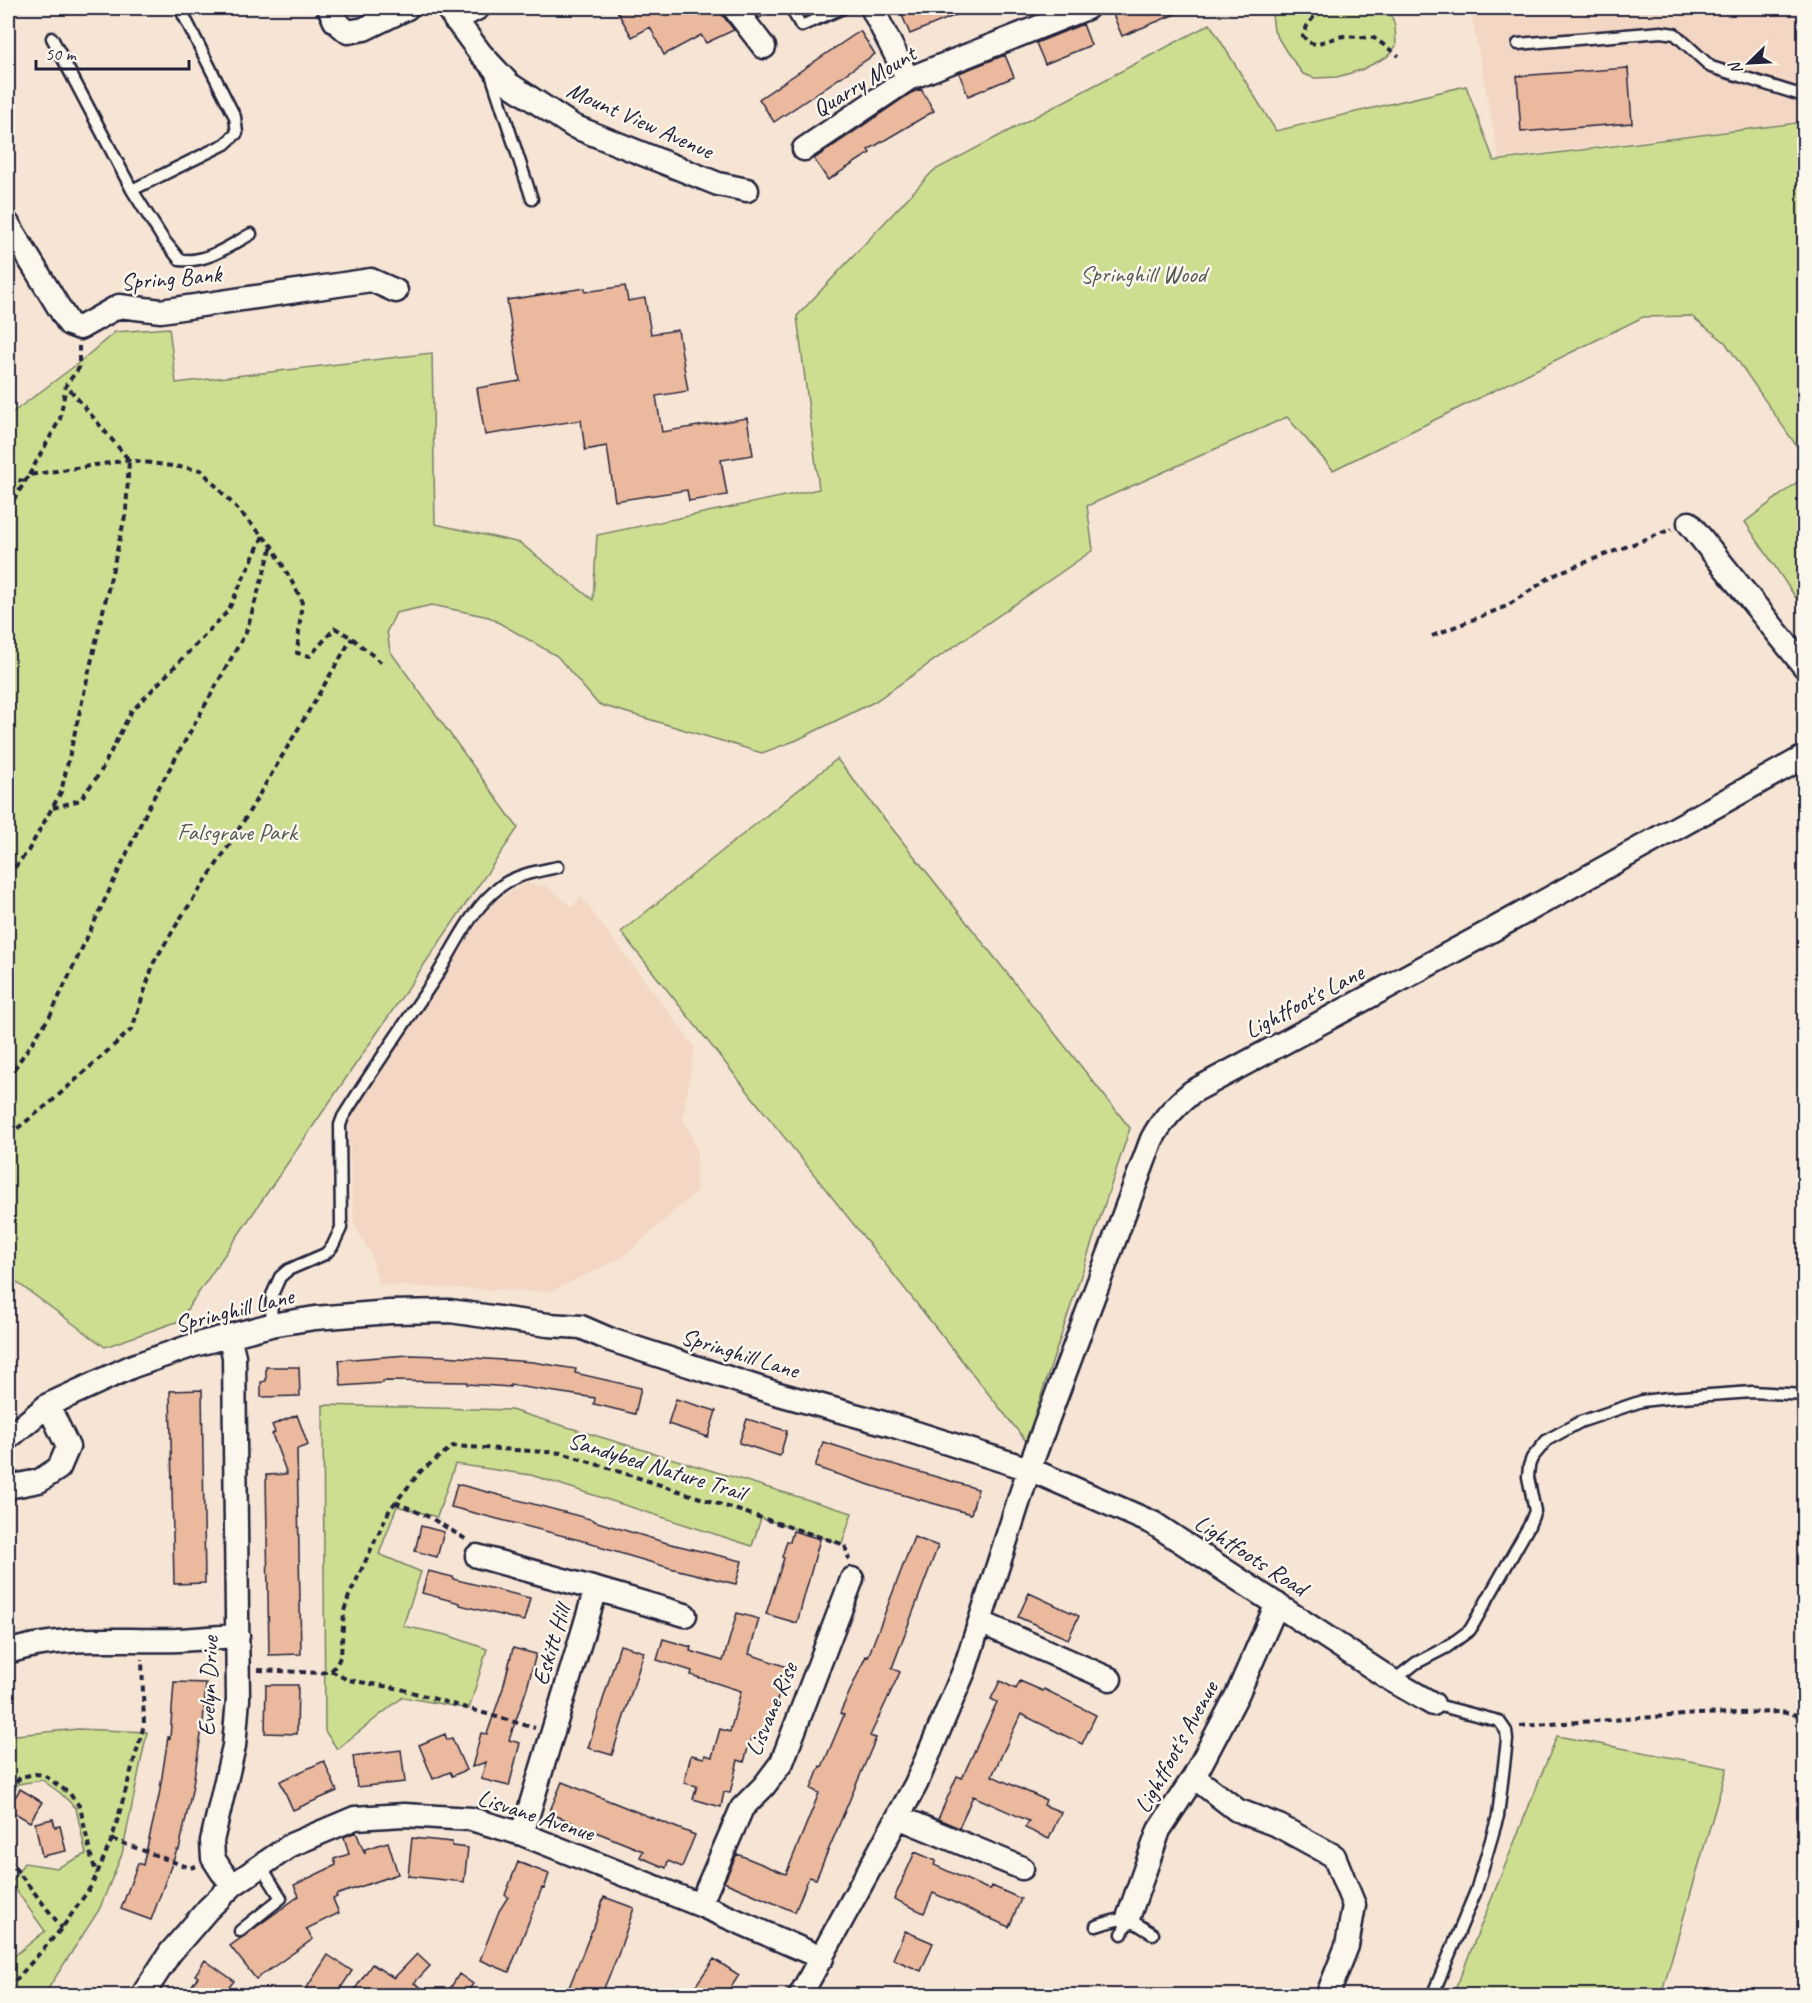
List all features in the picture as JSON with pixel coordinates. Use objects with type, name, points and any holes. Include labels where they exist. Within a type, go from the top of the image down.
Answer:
[{"type":"street","points":[[328,8],[335,21],[348,32],[364,29],[407,8]]},
{"type":"street","points":[[451,14],[478,8]]},
{"type":"street","points":[[734,8],[764,47]]},
{"type":"street","points":[[872,8],[909,79]]},
{"type":"street","name":"Quarry Mount","points":[[804,149],[909,79],[1087,8]]},
{"type":"street","name":"Mount View Avenue","points":[[451,14],[485,58],[509,84],[573,126],[718,184],[747,190]]},
{"type":"street","points":[[8,224],[69,324],[80,328]]},
{"type":"street","name":"Spring Bank","points":[[80,328],[119,306],[161,311],[371,280],[396,291]]},
{"type":"street","points":[[1689,523],[1804,666]]},
{"type":"street","name":"Lightfoot's Lane","points":[[1029,1469],[1152,1139],[1160,1124],[1179,1103],[1192,1092],[1478,938],[1804,757]]},
{"type":"street","name":"Springhill Lane","points":[[8,1438],[48,1405],[133,1366],[194,1345],[271,1325],[315,1318],[390,1312],[450,1311],[548,1325],[581,1327],[611,1340],[775,1393],[891,1425],[1029,1469]]},
{"type":"street","name":"Evelyn Drive","points":[[213,1858],[212,1841],[234,1746],[238,1699],[234,1356],[230,1336]]},
{"type":"street","points":[[8,1487],[39,1481],[59,1468],[68,1447],[48,1405]]},
{"type":"street","points":[[800,1995],[916,1784],[960,1681],[1029,1469]]},
{"type":"street","name":"Lightfoots Road","points":[[1029,1469],[1153,1523],[1393,1681],[1433,1704]]},
{"type":"street","name":"Eskitt Hill","points":[[477,1556],[596,1590],[522,1834]]},
{"type":"street","name":"Lisvane Rise","points":[[700,1905],[742,1808],[764,1786],[782,1762],[813,1654],[852,1579]]},
{"type":"street","points":[[596,1590],[686,1616]]},
{"type":"street","name":"Lightfoot's Avenue","points":[[1125,1926],[1159,1830],[1194,1777],[1237,1695],[1276,1605]]},
{"type":"street","points":[[980,1622],[1110,1678]]},
{"type":"street","points":[[8,1652],[24,1647],[64,1642],[178,1640],[238,1636]]},
{"type":"street","points":[[1194,1777],[1236,1810],[1279,1826],[1334,1856],[1354,1905],[1347,1946],[1324,1995]]},
{"type":"street","name":"Lisvane Avenue","points":[[233,1885],[291,1845],[355,1818],[404,1815],[471,1819],[522,1834],[700,1905],[822,1958]]},
{"type":"street","points":[[898,1817],[1022,1868]]},
{"type":"street","points":[[142,1995],[170,1953],[208,1909],[233,1885],[213,1858]]},
{"type":"lane","points":[[132,190],[225,144],[237,133],[235,117],[180,8]]},
{"type":"lane","points":[[791,8],[801,26],[843,8]]},
{"type":"lane","points":[[1518,44],[1661,33],[1675,34],[1711,67],[1804,96]]},
{"type":"lane","points":[[52,38],[132,190],[163,239],[180,260],[207,258],[251,234]]},
{"type":"lane","points":[[485,58],[532,199]]},
{"type":"lane","points":[[271,1325],[272,1295],[280,1277],[288,1270],[325,1254],[332,1247],[341,1228],[340,1125],[377,1063],[433,981],[475,911],[492,893],[508,881],[558,867]]},
{"type":"lane","points":[[1393,1681],[1416,1663],[1447,1647],[1470,1630],[1529,1526],[1535,1511],[1528,1477],[1529,1466],[1538,1449],[1547,1440],[1580,1422],[1642,1401],[1752,1392],[1804,1395]]},
{"type":"lane","points":[[1432,1995],[1476,1891],[1498,1816],[1508,1740],[1504,1727],[1499,1721],[1433,1704]]},
{"type":"lane","points":[[240,1930],[281,1898],[261,1866]]},
{"type":"lane","points":[[1096,1926],[1119,1919],[1125,1926],[1153,1934]]},
{"type":"path","points":[[1320,8],[1303,36],[1308,42],[1315,44],[1343,36],[1374,38],[1399,56]]},
{"type":"path","points":[[8,509],[30,475],[60,419],[66,385],[78,368],[80,328]]},
{"type":"path","points":[[8,876],[28,852],[61,792],[126,512],[129,459],[66,385]]},
{"type":"path","points":[[30,475],[129,459],[201,470],[272,546],[302,600],[297,653],[310,656],[335,628],[352,638],[384,665]]},
{"type":"path","points":[[8,479],[26,481]]},
{"type":"path","points":[[1432,636],[1507,606],[1563,571],[1689,523]]},
{"type":"path","points":[[52,808],[80,800],[100,773],[131,712],[228,611],[262,536]]},
{"type":"path","points":[[8,1078],[50,1016],[151,802],[246,632],[272,546]]},
{"type":"path","points":[[8,1129],[14,1131],[51,1102],[132,1029],[154,963],[230,844],[352,638]]},
{"type":"path","name":"Sandybed Nature Trail","points":[[331,1671],[338,1664],[341,1655],[344,1611],[349,1596],[395,1502],[421,1472],[453,1446],[562,1453],[845,1545],[852,1579]]},
{"type":"path","points":[[395,1502],[431,1518],[467,1540],[477,1556]]},
{"type":"path","points":[[8,1989],[62,1928],[92,1885],[112,1839],[144,1725],[140,1640]]},
{"type":"path","points":[[237,1668],[320,1673],[331,1671],[348,1680],[400,1689],[553,1733]]},
{"type":"path","points":[[1504,1727],[1699,1714],[1780,1712],[1804,1716]]},
{"type":"path","points":[[8,1789],[21,1777],[35,1774],[44,1775],[70,1794],[80,1807],[97,1874]]},
{"type":"path","points":[[112,1839],[190,1868],[213,1858]]},
{"type":"path","points":[[8,1859],[62,1928]]},
{"type":"shaded area","points":[[1470,8],[1804,8],[1804,121],[1499,158]]},
{"type":"shaded area","points":[[524,884],[546,886],[572,907],[581,897],[695,1047],[683,1118],[697,1149],[696,1192],[623,1257],[550,1292],[379,1285],[371,1255],[354,1224],[348,1121],[489,905]]},
{"type":"green space","points":[[1279,8],[1389,8],[1395,26],[1396,46],[1387,57],[1361,70],[1337,77],[1315,78],[1303,74],[1274,31],[1272,14]]},
{"type":"green space","name":"Springhill Wood","points":[[1210,24],[1276,131],[1466,86],[1494,161],[1804,122],[1804,457],[1725,342],[1691,316],[1643,317],[1333,470],[1287,417],[1087,506],[1093,550],[874,702],[797,740],[762,753],[598,704],[557,656],[489,617],[432,605],[396,613],[387,631],[390,651],[518,828],[179,1321],[105,1347],[8,1278],[8,416],[76,365],[115,332],[169,328],[176,383],[432,353],[435,524],[520,543],[593,600],[597,535],[819,489],[797,316],[933,171]]},
{"type":"green space","points":[[1804,477],[1804,610],[1745,522]]},
{"type":"green space","points":[[837,759],[1130,1128],[1026,1441],[621,932]]},
{"type":"green space","points":[[323,1405],[511,1410],[852,1513],[842,1544],[761,1518],[752,1546],[531,1475],[455,1464],[437,1517],[397,1506],[379,1554],[421,1572],[403,1626],[447,1635],[487,1649],[469,1709],[403,1697],[337,1749],[325,1731]]},
{"type":"green space","points":[[78,1729],[147,1732],[122,1854],[99,1910],[44,1995],[8,1995],[8,1961],[45,1931],[11,1883],[24,1863],[57,1868],[86,1854],[76,1808],[42,1780],[18,1784],[8,1802],[8,1738],[16,1735]]},
{"type":"green space","points":[[1557,1736],[1727,1768],[1661,1995],[1453,1995]]},
{"type":"building","points":[[615,8],[721,8],[723,16],[734,30],[706,43],[701,35],[664,55],[650,27],[632,37]]},
{"type":"building","points":[[751,8],[781,8],[759,18]]},
{"type":"building","points":[[899,8],[973,8],[910,34]]},
{"type":"building","points":[[1123,8],[1190,8],[1122,36],[1112,12]]},
{"type":"building","points":[[1083,24],[1091,45],[1045,64],[1036,43]]},
{"type":"building","points":[[860,31],[875,54],[774,122],[759,99]]},
{"type":"building","points":[[1005,55],[1014,77],[968,96],[959,73]]},
{"type":"building","points":[[1628,68],[1632,123],[1521,132],[1517,76]]},
{"type":"building","points":[[921,89],[934,111],[868,150],[870,153],[828,180],[814,159],[911,93]]},
{"type":"building","points":[[625,286],[628,301],[645,298],[651,334],[678,330],[688,391],[656,396],[662,432],[747,418],[753,455],[721,460],[727,495],[689,501],[687,490],[615,501],[607,446],[585,450],[581,420],[485,435],[477,388],[520,381],[507,300],[585,288],[585,292]]},
{"type":"building","points":[[408,1355],[533,1362],[576,1369],[575,1373],[641,1388],[635,1414],[594,1404],[595,1398],[510,1385],[510,1387],[467,1384],[467,1382],[383,1381],[383,1383],[341,1386],[339,1360]]},
{"type":"building","points":[[266,1367],[299,1367],[300,1396],[261,1397],[261,1382],[266,1381]]},
{"type":"building","points":[[202,1390],[205,1583],[174,1584],[170,1391]]},
{"type":"building","points":[[676,1399],[716,1411],[708,1437],[668,1424]]},
{"type":"building","points":[[297,1415],[308,1445],[297,1449],[301,1654],[269,1655],[266,1475],[287,1474],[272,1434],[275,1432],[272,1425]]},
{"type":"building","points":[[747,1419],[787,1431],[780,1456],[739,1443]]},
{"type":"building","points":[[823,1442],[978,1489],[971,1514],[815,1467]]},
{"type":"building","points":[[457,1484],[594,1520],[667,1543],[742,1561],[736,1584],[670,1568],[599,1547],[599,1545],[451,1507]]},
{"type":"building","points":[[421,1526],[444,1532],[437,1557],[415,1551]]},
{"type":"building","points":[[793,1531],[820,1539],[797,1623],[766,1614],[784,1558],[782,1557],[787,1541],[790,1542]]},
{"type":"building","points":[[914,1537],[938,1546],[892,1668],[900,1672],[870,1736],[876,1738],[816,1879],[809,1877],[795,1912],[724,1882],[737,1854],[786,1874],[819,1793],[811,1789],[844,1715],[840,1713],[866,1656],[868,1657]]},
{"type":"building","points":[[428,1571],[530,1598],[524,1621],[422,1593]]},
{"type":"building","points":[[1029,1593],[1079,1616],[1068,1639],[1018,1617]]},
{"type":"building","points":[[737,1613],[759,1619],[749,1654],[787,1667],[773,1714],[769,1713],[760,1741],[751,1738],[744,1762],[738,1760],[730,1793],[724,1792],[721,1807],[693,1799],[697,1786],[684,1783],[691,1755],[712,1757],[720,1729],[730,1732],[741,1691],[691,1675],[692,1671],[657,1660],[663,1639],[691,1647],[690,1651],[723,1661]]},
{"type":"building","points":[[620,1645],[644,1652],[612,1755],[588,1748]]},
{"type":"building","points":[[513,1648],[536,1654],[509,1740],[520,1743],[509,1786],[481,1779],[486,1762],[472,1767],[481,1733],[487,1734],[503,1688]]},
{"type":"building","points":[[1000,1681],[1016,1689],[1020,1681],[1043,1691],[1044,1689],[1096,1715],[1082,1744],[1021,1714],[992,1776],[1046,1800],[1044,1805],[1061,1812],[1049,1839],[1025,1828],[1029,1821],[973,1796],[959,1828],[938,1819],[957,1776],[962,1778],[997,1702],[991,1699]]},
{"type":"building","points":[[174,1682],[206,1683],[203,1723],[179,1850],[177,1850],[151,1920],[121,1909],[138,1863],[143,1865],[159,1796],[168,1737],[170,1738]]},
{"type":"building","points":[[266,1685],[298,1685],[297,1734],[265,1733]]},
{"type":"building","points":[[445,1734],[447,1740],[452,1738],[466,1770],[452,1776],[450,1772],[433,1779],[419,1745]]},
{"type":"building","points":[[401,1750],[405,1782],[357,1787],[353,1756]]},
{"type":"building","points":[[324,1761],[337,1791],[293,1810],[280,1781]]},
{"type":"building","points":[[562,1782],[695,1835],[682,1867],[668,1861],[666,1868],[640,1857],[643,1851],[549,1813]]},
{"type":"building","points":[[20,1789],[42,1802],[30,1822],[8,1809]]},
{"type":"building","points":[[53,1819],[55,1827],[60,1826],[66,1851],[42,1856],[35,1823]]},
{"type":"building","points":[[356,1832],[365,1854],[365,1849],[388,1842],[398,1874],[336,1895],[337,1897],[333,1899],[339,1913],[306,1929],[313,1939],[256,1979],[230,1946],[299,1896],[294,1885],[336,1865],[334,1859],[349,1854],[344,1837]]},
{"type":"building","points":[[412,1838],[452,1842],[452,1846],[468,1848],[464,1882],[408,1876]]},
{"type":"building","points":[[915,1852],[936,1861],[934,1865],[990,1890],[992,1886],[1021,1899],[1009,1927],[933,1893],[924,1913],[894,1899]]},
{"type":"building","points":[[518,1862],[549,1874],[509,1972],[480,1960],[499,1911],[508,1897],[505,1895]]},
{"type":"building","points":[[604,1897],[634,1908],[618,1955],[601,1995],[566,1995],[593,1930]]},
{"type":"building","points":[[905,1931],[933,1943],[921,1971],[893,1959]]},
{"type":"building","points":[[417,1954],[430,1966],[414,1983],[433,1995],[365,1995],[355,1989],[372,1964],[394,1978]]},
{"type":"building","points":[[328,1955],[352,1971],[336,1995],[302,1995]]},
{"type":"building","points":[[714,1959],[739,1975],[726,1995],[689,1995]]},
{"type":"building","points":[[205,1960],[234,1981],[223,1995],[185,1995],[198,1977],[195,1975]]},
{"type":"building","points":[[459,1974],[473,1984],[465,1995],[446,1995]]},
{"type":"park label","name":"Falsgrave Park","points":[[237,832]]}]
